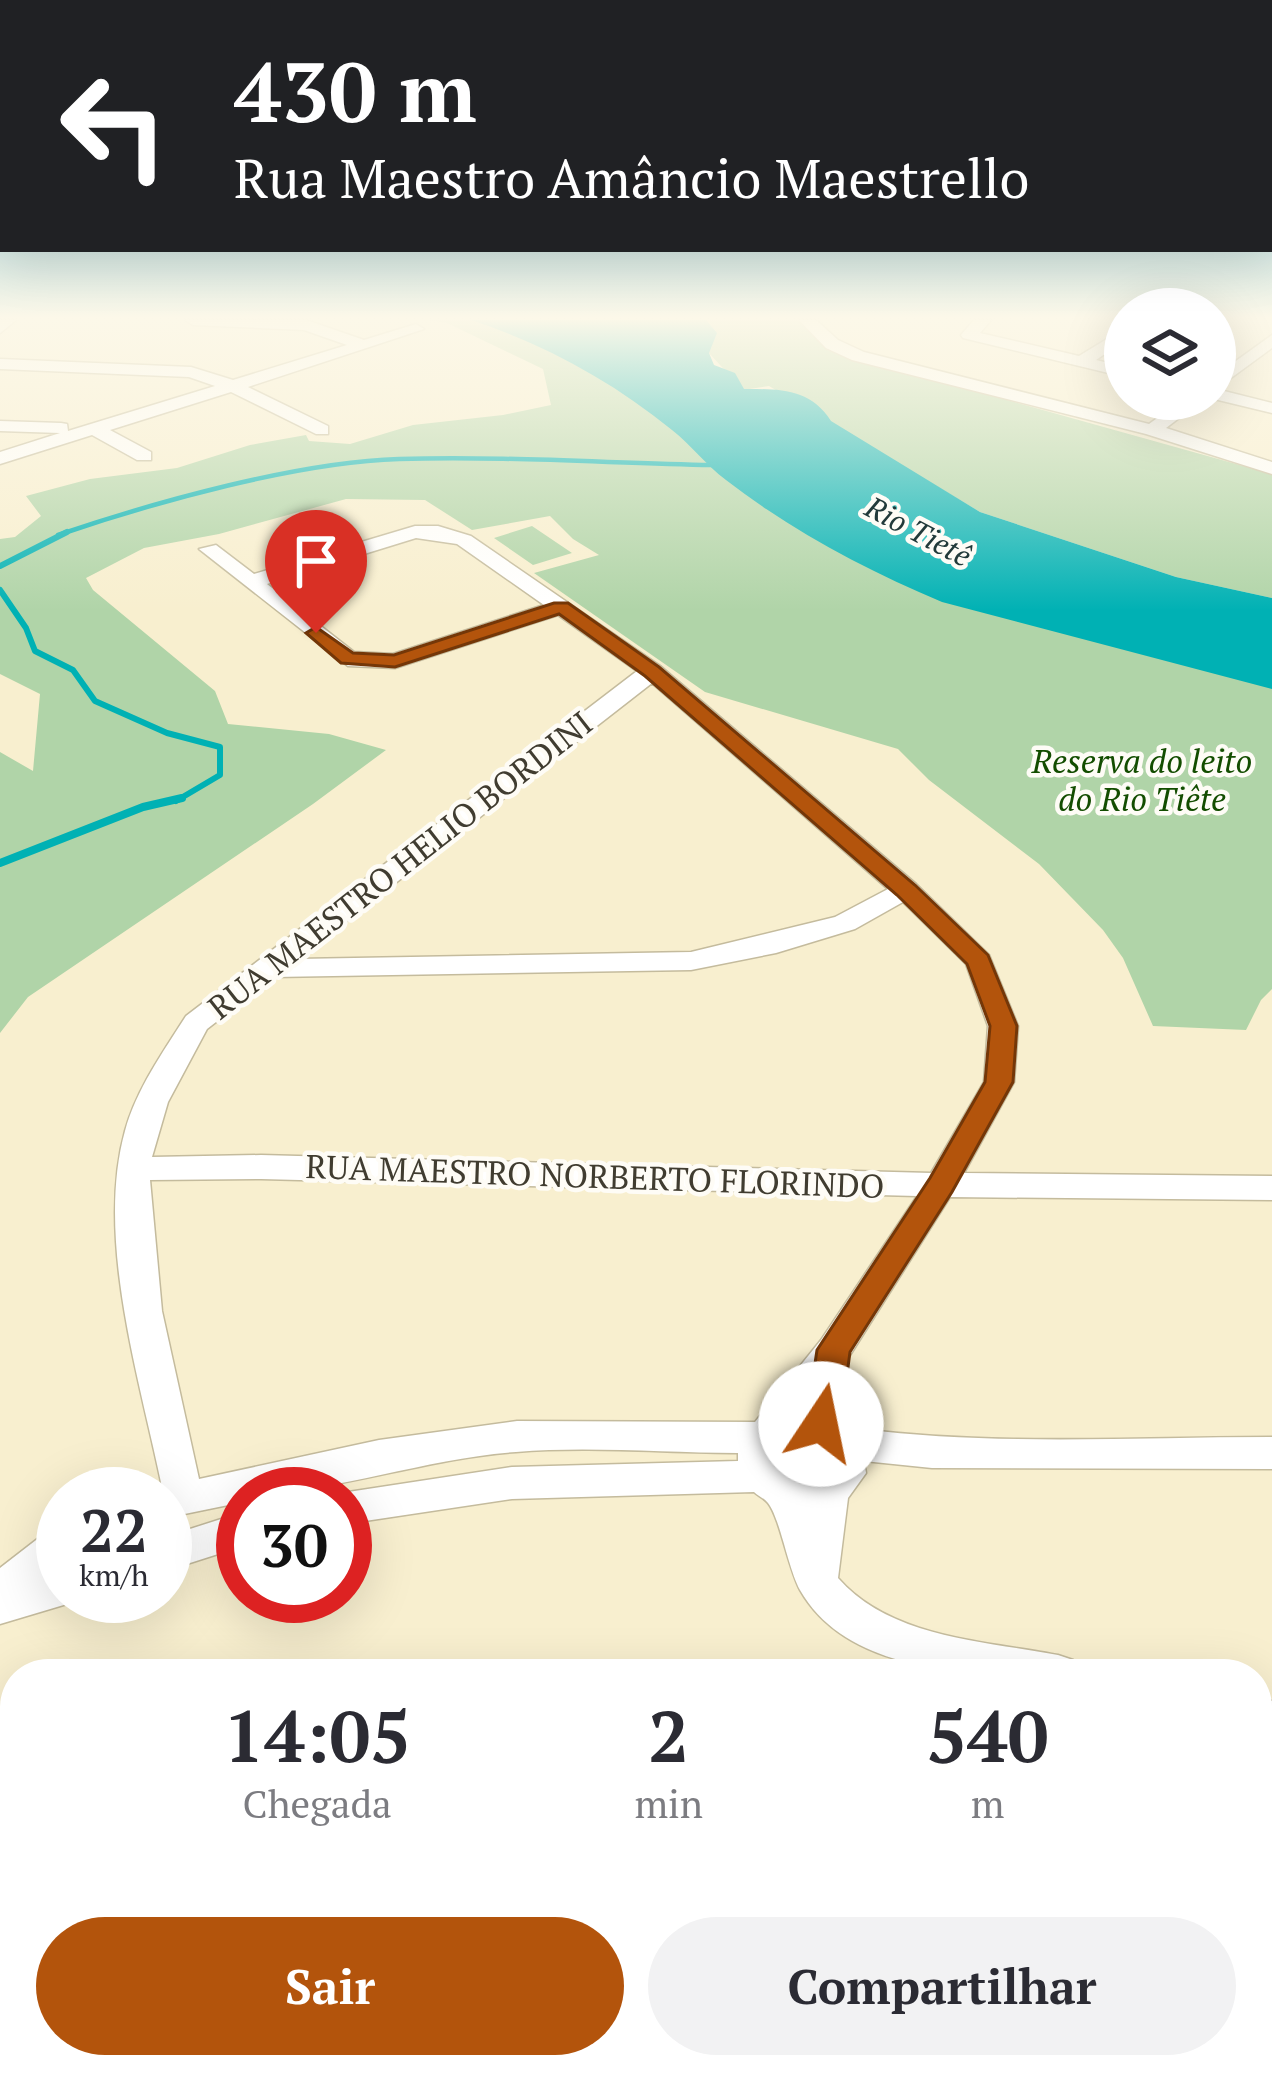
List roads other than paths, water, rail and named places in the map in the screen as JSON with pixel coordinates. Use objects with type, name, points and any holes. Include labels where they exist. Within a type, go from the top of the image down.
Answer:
[{"type":"street","points":[[0,458],[124,417]]},
{"type":"street","points":[[295,417],[322,430]]},
{"type":"street","points":[[1100,417],[1272,468]]},
{"type":"street","points":[[1152,430],[1166,420]]},
{"type":"street","points":[[0,426],[88,428],[145,457]]},
{"type":"street","points":[[251,582],[416,532],[438,532],[464,540],[652,671],[906,890],[979,961],[1003,1026],[999,1082],[941,1185],[834,1350],[771,1458]]},
{"type":"street","points":[[209,549],[348,659],[370,663],[395,661],[561,607]]},
{"type":"street","name":"RUA MAESTRO HELIO BORDINI","points":[[169,1467],[133,1235],[140,1133],[162,1078],[196,1023],[652,671]]},
{"type":"street","points":[[272,968],[691,961],[776,944],[845,922],[906,890]]},
{"type":"street","name":"RUA MAESTRO NORBERTO FLORINDO","points":[[134,1169],[261,1167],[941,1185],[1272,1187]]},
{"type":"street","points":[[818,1584],[838,1460],[827,1397],[834,1350]]},
{"type":"street","points":[[372,1503],[512,1483],[771,1458],[806,1420],[838,1460]]},
{"type":"street","points":[[192,1495],[379,1456],[517,1436],[771,1458],[814,1496],[838,1460]]},
{"type":"street","points":[[838,1460],[932,1452],[1272,1453]]},
{"type":"street","points":[[771,1458],[818,1584],[856,1621],[890,1637],[990,1659]]},
{"type":"street","points":[[0,1592],[36,1564]]},
{"type":"street","points":[[0,1606],[36,1596]]},
{"type":"water","name":"Rio Tietê","points":[[655,417],[828,417],[980,512],[1176,577],[1272,598],[1272,689],[942,602],[830,548],[777,516],[719,474]]},
{"type":"waterway","points":[[66,532],[227,486],[359,462],[477,458],[712,465]]},
{"type":"waterway","points":[[0,566],[66,532]]},
{"type":"waterway","points":[[58,535],[66,532]]},
{"type":"waterway","points":[[0,590],[26,628],[35,651],[73,670],[95,701],[167,733],[220,747],[220,775],[180,798]]},
{"type":"waterway","points":[[0,863],[143,807],[180,798]]},
{"type":"waterway","points":[[176,801],[180,798]]},
{"type":"park label","name":"Reserva do leito do Rio Tiête","points":[[1142,780]]}]
